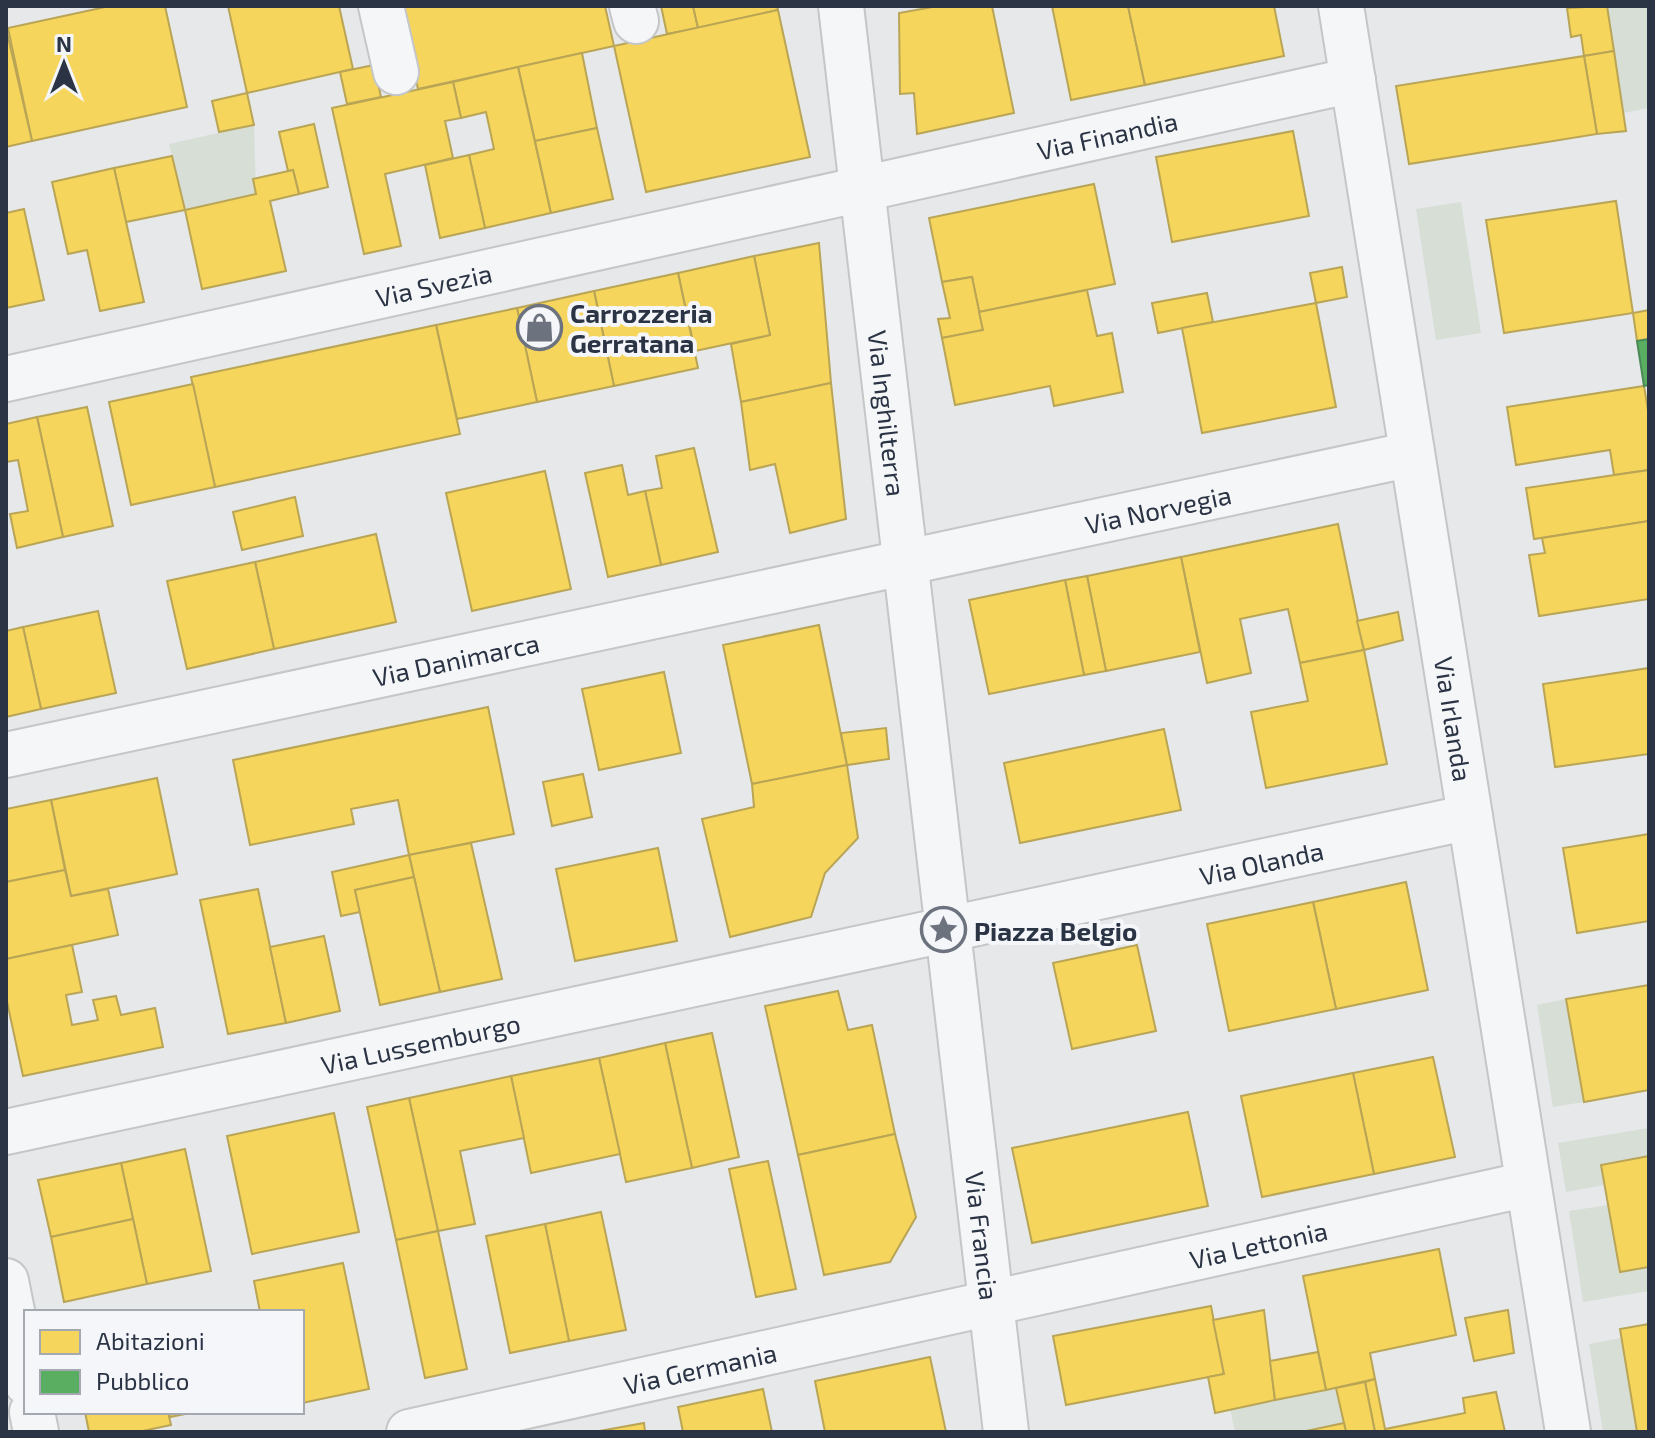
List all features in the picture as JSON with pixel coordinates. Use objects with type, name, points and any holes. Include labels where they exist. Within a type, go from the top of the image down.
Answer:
[{"type":"street","points":[[381,6],[396,72]]},
{"type":"street","name":"Via Inghilterra","points":[[841,6],[946,930]]},
{"type":"street","name":"Via Irlanda","points":[[1341,6],[1568,1432]]},
{"type":"street","name":"Via Finandia","points":[[862,189],[1353,80]]},
{"type":"street","name":"Via Svezia","points":[[6,379],[862,189]]},
{"type":"street","name":"Via Norvegia","points":[[904,562],[1412,454]]},
{"type":"street","name":"Via Danimarca","points":[[6,755],[904,562]]},
{"type":"street","name":"Via Olanda","points":[[946,930],[1470,817]]},
{"type":"street","name":"Via Lussemburgo","points":[[6,1132],[946,930]]},
{"type":"street","name":"Via Francia","points":[[946,930],[1006,1432]]},
{"type":"street","name":"Via Lettonia","points":[[991,1303],[1528,1184]]},
{"type":"street","points":[[6,1281],[24,1372]]},
{"type":"street","name":"Via Germania","points":[[409,1432],[991,1303]]},
{"type":"shaded area","points":[[1607,6],[1649,6],[1649,108],[1623,113]]},
{"type":"shaded area","points":[[254,125],[256,194],[185,210],[169,144]]},
{"type":"shaded area","points":[[1461,202],[1481,333],[1436,340],[1416,209]]},
{"type":"shaded area","points":[[1566,999],[1584,1102],[1553,1107],[1537,1005]]},
{"type":"shaded area","points":[[1649,1128],[1649,1156],[1601,1165],[1604,1185],[1566,1192],[1558,1143]]},
{"type":"shaded area","points":[[1608,1205],[1619,1272],[1649,1267],[1649,1291],[1583,1302],[1569,1211]]},
{"type":"shaded area","points":[[1621,1338],[1637,1432],[1603,1432],[1589,1344]]},
{"type":"shaded area","points":[[1336,1388],[1344,1423],[1306,1432],[1235,1432],[1230,1409]]},
{"type":"building: Abitazioni","points":[[110,6],[165,6],[187,107],[32,141],[8,28]]},
{"type":"building: Abitazioni","points":[[228,6],[339,6],[353,69],[247,93]]},
{"type":"building: Abitazioni","points":[[400,6],[605,6],[614,46],[418,89]]},
{"type":"building: Abitazioni","points":[[661,6],[693,6],[698,28],[667,34]]},
{"type":"building: Abitazioni","points":[[693,6],[777,6],[778,10],[698,28]]},
{"type":"building: Abitazioni","points":[[938,6],[992,6],[1014,113],[917,134],[914,93],[900,94],[899,13]]},
{"type":"building: Abitazioni","points":[[1052,6],[1128,6],[1145,85],[1071,100]]},
{"type":"building: Abitazioni","points":[[1128,6],[1274,6],[1284,56],[1145,85]]},
{"type":"building: Abitazioni","points":[[1607,6],[1614,51],[1584,56],[1581,35],[1571,37],[1567,8]]},
{"type":"building: Abitazioni","points":[[778,10],[810,157],[646,192],[614,46]]},
{"type":"building: Abitazioni","points":[[6,28],[32,141],[6,147]]},
{"type":"building: Abitazioni","points":[[1614,51],[1626,131],[1597,134],[1584,56]]},
{"type":"building: Abitazioni","points":[[582,53],[597,128],[535,141],[518,67]]},
{"type":"building: Abitazioni","points":[[1584,56],[1597,134],[1409,164],[1396,86]]},
{"type":"building: Abitazioni","points":[[374,65],[381,97],[347,104],[340,72]]},
{"type":"building: Abitazioni","points":[[518,67],[551,213],[485,228],[469,155],[494,149],[486,112],[461,118],[453,82]]},
{"type":"building: Abitazioni","points":[[453,82],[461,118],[445,121],[453,158],[385,174],[401,246],[364,254],[332,108]]},
{"type":"building: Abitazioni","points":[[247,93],[254,125],[219,132],[212,101]]},
{"type":"building: Abitazioni","points":[[314,124],[328,187],[299,194],[293,170],[288,171],[279,132]]},
{"type":"building: Abitazioni","points":[[597,128],[613,199],[551,213],[535,141]]},
{"type":"building: Abitazioni","points":[[1293,131],[1309,216],[1172,242],[1156,157]]},
{"type":"building: Abitazioni","points":[[469,155],[485,228],[440,238],[425,165]]},
{"type":"building: Abitazioni","points":[[172,156],[185,210],[126,222],[114,168]]},
{"type":"building: Abitazioni","points":[[114,168],[144,302],[100,311],[87,250],[68,254],[52,182]]},
{"type":"building: Abitazioni","points":[[293,170],[299,194],[270,201],[286,271],[202,289],[185,210],[256,194],[253,179]]},
{"type":"building: Abitazioni","points":[[1094,184],[1115,284],[979,312],[972,277],[942,282],[929,218]]},
{"type":"building: Abitazioni","points":[[1616,201],[1633,313],[1504,333],[1486,220]]},
{"type":"building: Abitazioni","points":[[24,209],[44,300],[6,308],[6,213]]},
{"type":"building: Abitazioni","points":[[819,243],[831,383],[741,402],[731,344],[770,335],[754,256]]},
{"type":"building: Abitazioni","points":[[754,256],[770,335],[695,351],[678,273]]},
{"type":"building: Abitazioni","points":[[1342,267],[1347,297],[1316,303],[1310,273]]},
{"type":"building: Abitazioni","points":[[678,273],[698,368],[614,386],[594,291]]},
{"type":"building: Abitazioni","points":[[972,277],[983,330],[942,338],[938,319],[950,318],[942,282]]},
{"type":"building: Abitazioni","points":[[1087,290],[1097,336],[1112,333],[1123,392],[1054,406],[1050,386],[955,405],[942,338],[983,330],[979,312]]},
{"type":"building: Abitazioni","points":[[594,291],[614,386],[537,402],[517,308]]},
{"type":"building: Abitazioni","points":[[1207,293],[1213,322],[1158,333],[1152,303]]},
{"type":"building: Abitazioni","points":[[1316,303],[1336,407],[1202,433],[1182,328]]},
{"type":"building: Abitazioni","points":[[517,308],[537,402],[457,419],[436,325]]},
{"type":"building: Abitazioni","points":[[1649,310],[1649,339],[1637,341],[1633,313]]},
{"type":"building: Abitazioni","points":[[436,325],[460,434],[215,487],[191,377]]},
{"type":"building: Abitazioni","points":[[831,383],[846,519],[790,533],[775,464],[750,470],[741,402]]},
{"type":"building: Abitazioni","points":[[193,384],[215,487],[131,505],[109,402]]},
{"type":"building: Abitazioni","points":[[1644,386],[1649,416],[1649,470],[1614,475],[1610,450],[1516,465],[1507,407]]},
{"type":"building: Abitazioni","points":[[87,407],[113,526],[63,537],[37,417]]},
{"type":"building: Abitazioni","points":[[37,417],[63,537],[17,548],[10,514],[28,511],[18,460],[6,462],[6,424]]},
{"type":"building: Abitazioni","points":[[694,448],[718,552],[661,565],[645,491],[662,488],[656,456]]},
{"type":"building: Abitazioni","points":[[622,465],[628,495],[645,491],[661,565],[608,577],[585,473]]},
{"type":"building: Abitazioni","points":[[1649,470],[1649,521],[1534,539],[1526,488]]},
{"type":"building: Abitazioni","points":[[545,471],[571,589],[472,611],[446,493]]},
{"type":"building: Abitazioni","points":[[295,497],[303,536],[242,550],[233,512]]},
{"type":"building: Abitazioni","points":[[1649,521],[1649,599],[1539,616],[1529,555],[1545,553],[1542,538]]},
{"type":"building: Abitazioni","points":[[1338,524],[1364,650],[1300,663],[1288,609],[1240,619],[1251,673],[1207,683],[1181,557]]},
{"type":"building: Abitazioni","points":[[376,534],[396,622],[274,649],[255,562]]},
{"type":"building: Abitazioni","points":[[1181,557],[1200,652],[1106,671],[1087,576]]},
{"type":"building: Abitazioni","points":[[255,562],[274,649],[187,669],[167,581]]},
{"type":"building: Abitazioni","points":[[1087,576],[1106,671],[1084,675],[1065,580]]},
{"type":"building: Abitazioni","points":[[1065,580],[1084,675],[989,694],[969,600]]},
{"type":"building: Abitazioni","points":[[98,611],[116,693],[41,709],[23,627]]},
{"type":"building: Abitazioni","points":[[1398,612],[1403,640],[1364,650],[1357,621]]},
{"type":"building: Abitazioni","points":[[819,625],[847,765],[752,784],[723,645]]},
{"type":"building: Abitazioni","points":[[23,627],[41,709],[6,717],[6,631]]},
{"type":"building: Abitazioni","points":[[1364,650],[1387,764],[1266,788],[1251,712],[1308,701],[1300,663]]},
{"type":"building: Abitazioni","points":[[1649,668],[1649,754],[1555,767],[1543,684]]},
{"type":"building: Abitazioni","points":[[664,672],[681,753],[599,770],[582,689]]},
{"type":"building: Abitazioni","points":[[488,707],[514,834],[409,855],[398,800],[351,809],[354,824],[250,845],[233,760]]},
{"type":"building: Abitazioni","points":[[886,728],[889,759],[847,765],[841,733]]},
{"type":"building: Abitazioni","points":[[1164,729],[1181,810],[1020,843],[1004,763]]},
{"type":"building: Abitazioni","points":[[847,765],[858,838],[825,873],[811,917],[730,937],[702,819],[754,807],[752,784]]},
{"type":"building: Abitazioni","points":[[583,774],[592,817],[552,826],[543,782]]},
{"type":"building: Abitazioni","points":[[157,778],[177,874],[71,896],[51,800]]},
{"type":"building: Abitazioni","points":[[51,800],[65,870],[6,882],[6,809]]},
{"type":"building: Abitazioni","points":[[1649,834],[1649,921],[1577,933],[1563,848]]},
{"type":"building: Abitazioni","points":[[471,843],[502,979],[440,992],[409,855]]},
{"type":"building: Abitazioni","points":[[658,848],[677,941],[575,961],[556,869]]},
{"type":"building: Abitazioni","points":[[409,855],[414,877],[355,890],[360,912],[341,916],[332,872]]},
{"type":"building: Abitazioni","points":[[65,870],[71,896],[108,889],[118,935],[6,959],[6,882]]},
{"type":"building: Abitazioni","points":[[414,877],[440,992],[380,1005],[355,890]]},
{"type":"building: Abitazioni","points":[[1406,882],[1428,990],[1336,1009],[1313,902]]},
{"type":"building: Abitazioni","points":[[258,889],[286,1023],[228,1034],[200,900]]},
{"type":"building: Abitazioni","points":[[1313,902],[1336,1009],[1229,1031],[1207,924]]},
{"type":"building: Abitazioni","points":[[324,936],[340,1011],[286,1023],[270,947]]},
{"type":"building: Abitazioni","points":[[72,945],[82,992],[66,995],[72,1025],[98,1020],[93,1000],[116,996],[121,1015],[155,1008],[163,1047],[23,1076],[6,997],[6,959]]},
{"type":"building: Abitazioni","points":[[1137,945],[1156,1031],[1072,1049],[1053,963]]},
{"type":"building: Abitazioni","points":[[1649,985],[1649,1090],[1584,1102],[1566,999]]},
{"type":"building: Abitazioni","points":[[838,991],[848,1030],[872,1025],[895,1134],[798,1155],[765,1006]]},
{"type":"building: Abitazioni","points":[[712,1033],[739,1157],[692,1168],[665,1043]]},
{"type":"building: Abitazioni","points":[[665,1043],[692,1168],[626,1182],[599,1058]]},
{"type":"building: Abitazioni","points":[[1433,1057],[1455,1157],[1374,1174],[1353,1073]]},
{"type":"building: Abitazioni","points":[[599,1058],[620,1154],[531,1173],[511,1076]]},
{"type":"building: Abitazioni","points":[[1353,1073],[1374,1174],[1262,1197],[1241,1096]]},
{"type":"building: Abitazioni","points":[[511,1076],[524,1138],[460,1151],[475,1224],[438,1231],[409,1098]]},
{"type":"building: Abitazioni","points":[[409,1098],[438,1231],[396,1240],[367,1107]]},
{"type":"building: Abitazioni","points":[[1188,1112],[1208,1206],[1032,1243],[1012,1148]]},
{"type":"building: Abitazioni","points":[[334,1113],[359,1232],[252,1254],[227,1136]]},
{"type":"building: Abitazioni","points":[[895,1134],[916,1217],[890,1262],[824,1275],[798,1155]]},
{"type":"building: Abitazioni","points":[[185,1149],[211,1271],[147,1284],[121,1163]]},
{"type":"building: Abitazioni","points":[[1649,1156],[1649,1267],[1620,1272],[1601,1165]]},
{"type":"building: Abitazioni","points":[[768,1161],[796,1289],[756,1297],[729,1169]]},
{"type":"building: Abitazioni","points":[[121,1163],[133,1219],[51,1237],[38,1180]]},
{"type":"building: Abitazioni","points":[[601,1212],[626,1330],[569,1341],[545,1224]]},
{"type":"building: Abitazioni","points":[[133,1219],[147,1284],[64,1302],[51,1237]]},
{"type":"building: Abitazioni","points":[[545,1224],[569,1341],[510,1353],[486,1236]]},
{"type":"building: Abitazioni","points":[[438,1231],[467,1369],[425,1378],[396,1240]]},
{"type":"building: Abitazioni","points":[[1439,1249],[1456,1335],[1370,1353],[1375,1379],[1326,1390],[1303,1276]]},
{"type":"building: Abitazioni","points":[[343,1263],[369,1389],[304,1403],[304,1310],[260,1310],[254,1281]]},
{"type":"building: Abitazioni","points":[[1211,1306],[1224,1374],[1066,1405],[1053,1336]]},
{"type":"building: Abitazioni","points":[[1264,1310],[1275,1400],[1215,1413],[1208,1377],[1224,1374],[1213,1320]]},
{"type":"building: Abitazioni","points":[[1508,1310],[1514,1353],[1474,1361],[1465,1318]]},
{"type":"building: Abitazioni","points":[[1649,1324],[1649,1432],[1637,1432],[1620,1329]]},
{"type":"building: Abitazioni","points":[[1318,1352],[1326,1390],[1275,1400],[1270,1361]]},
{"type":"building: Abitazioni","points":[[930,1357],[946,1432],[825,1432],[815,1381]]},
{"type":"building: Abitazioni","points":[[1375,1379],[1385,1429],[1465,1413],[1463,1398],[1496,1392],[1505,1432],[1375,1432],[1365,1382]]},
{"type":"building: Abitazioni","points":[[1365,1382],[1375,1432],[1346,1432],[1336,1388]]},
{"type":"building: Abitazioni","points":[[763,1389],[772,1432],[683,1432],[678,1407]]},
{"type":"building: Abitazioni","points":[[85,1414],[168,1414],[171,1425],[138,1432],[89,1432]]},
{"type":"building: Abitazioni","points":[[644,1423],[645,1432],[594,1432]]},
{"type":"building: Abitazioni","points":[[1344,1423],[1346,1432],[1306,1432],[1306,1431]]},
{"type":"building: Pubblico","points":[[1649,339],[1649,385],[1644,386],[1637,341]]},
{"type":"place","name":"Carrozzeria Gerratana","points":[[539,327]]},
{"type":"place","name":"Piazza Belgio","points":[[943,930]]}]
